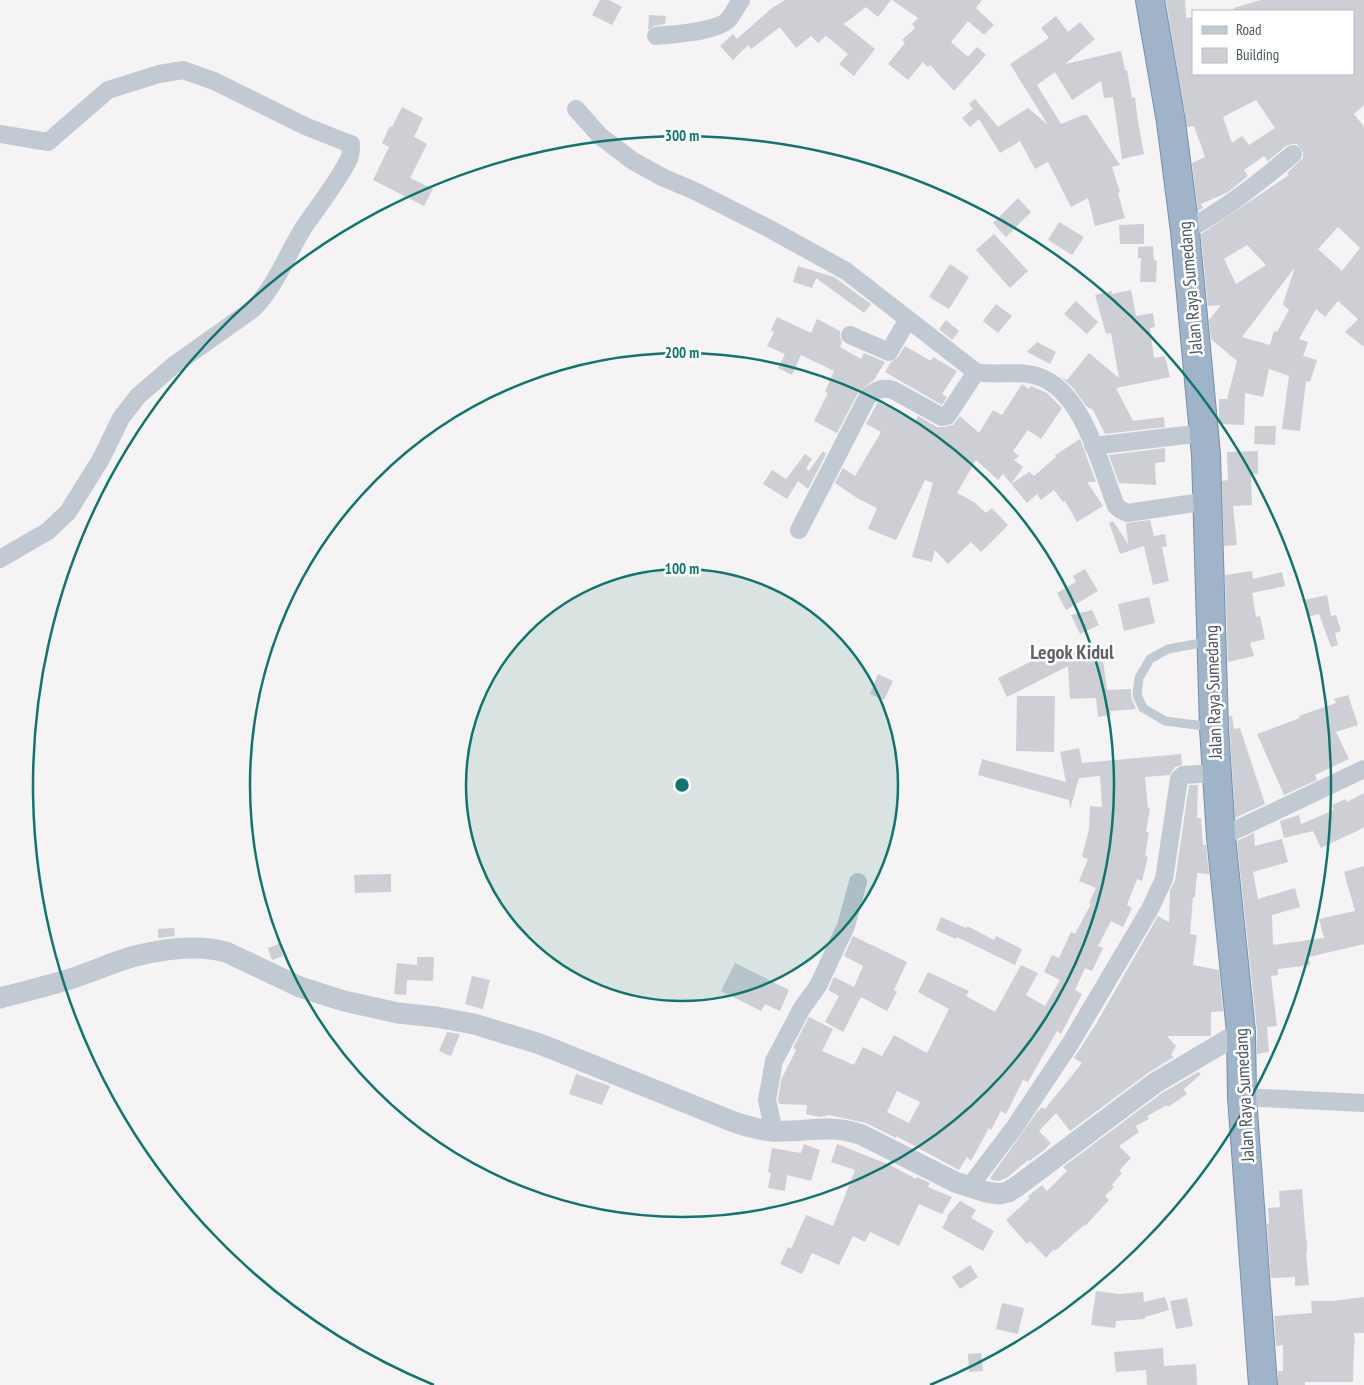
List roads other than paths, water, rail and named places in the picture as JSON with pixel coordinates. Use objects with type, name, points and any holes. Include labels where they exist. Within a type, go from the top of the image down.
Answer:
[{"type":"highway","name":"Jalan Raya Sumedang","points":[[1150,0],[1171,122],[1185,231],[1206,455],[1210,641],[1216,773],[1241,1032],[1242,1097],[1263,1385]]},
{"type":"street","points":[[656,36],[684,33],[720,25],[728,20],[741,0]]},
{"type":"street","points":[[0,134],[48,142],[108,90],[159,74],[183,70],[214,81],[305,126],[351,144],[350,158],[303,229],[265,298],[254,308],[174,365],[138,396],[121,418],[101,459],[68,512],[48,531],[0,559]]},
{"type":"street","points":[[576,109],[600,136],[633,161],[810,250],[846,271],[976,372],[1036,375],[1062,390],[1074,404],[1094,446],[1116,506],[1121,510],[1128,513],[1208,501]]},
{"type":"street","points":[[1185,231],[1216,214],[1249,191],[1293,154]]},
{"type":"street","points":[[850,335],[889,352],[908,319]]},
{"type":"street","points":[[799,530],[868,396],[878,389],[885,388],[942,416],[947,416],[976,372]]},
{"type":"street","points":[[1094,446],[1203,433]]},
{"type":"street","points":[[1221,837],[1364,769]]},
{"type":"street","points":[[970,1186],[1014,1128],[1070,1044],[1150,908],[1164,878],[1179,779],[1183,775],[1216,773]]},
{"type":"street","points":[[774,1131],[767,1100],[774,1061],[802,1008],[822,978],[846,926],[858,882]]},
{"type":"street","points":[[0,998],[71,979],[134,956],[180,949],[215,949],[226,952],[300,987],[344,1001],[474,1024],[540,1044],[734,1122],[756,1129],[774,1131],[823,1128],[848,1130],[862,1135],[955,1182],[986,1192],[1000,1194],[1008,1192],[1155,1083],[1241,1032]]},
{"type":"street","points":[[1242,1097],[1364,1103]]},
{"type":"lane","points":[[1210,641],[1168,649],[1150,659],[1139,678],[1137,695],[1143,708],[1165,721],[1214,728]]},
{"type":"district","name":"Legok Kidul","points":[[1072,652]]}]
